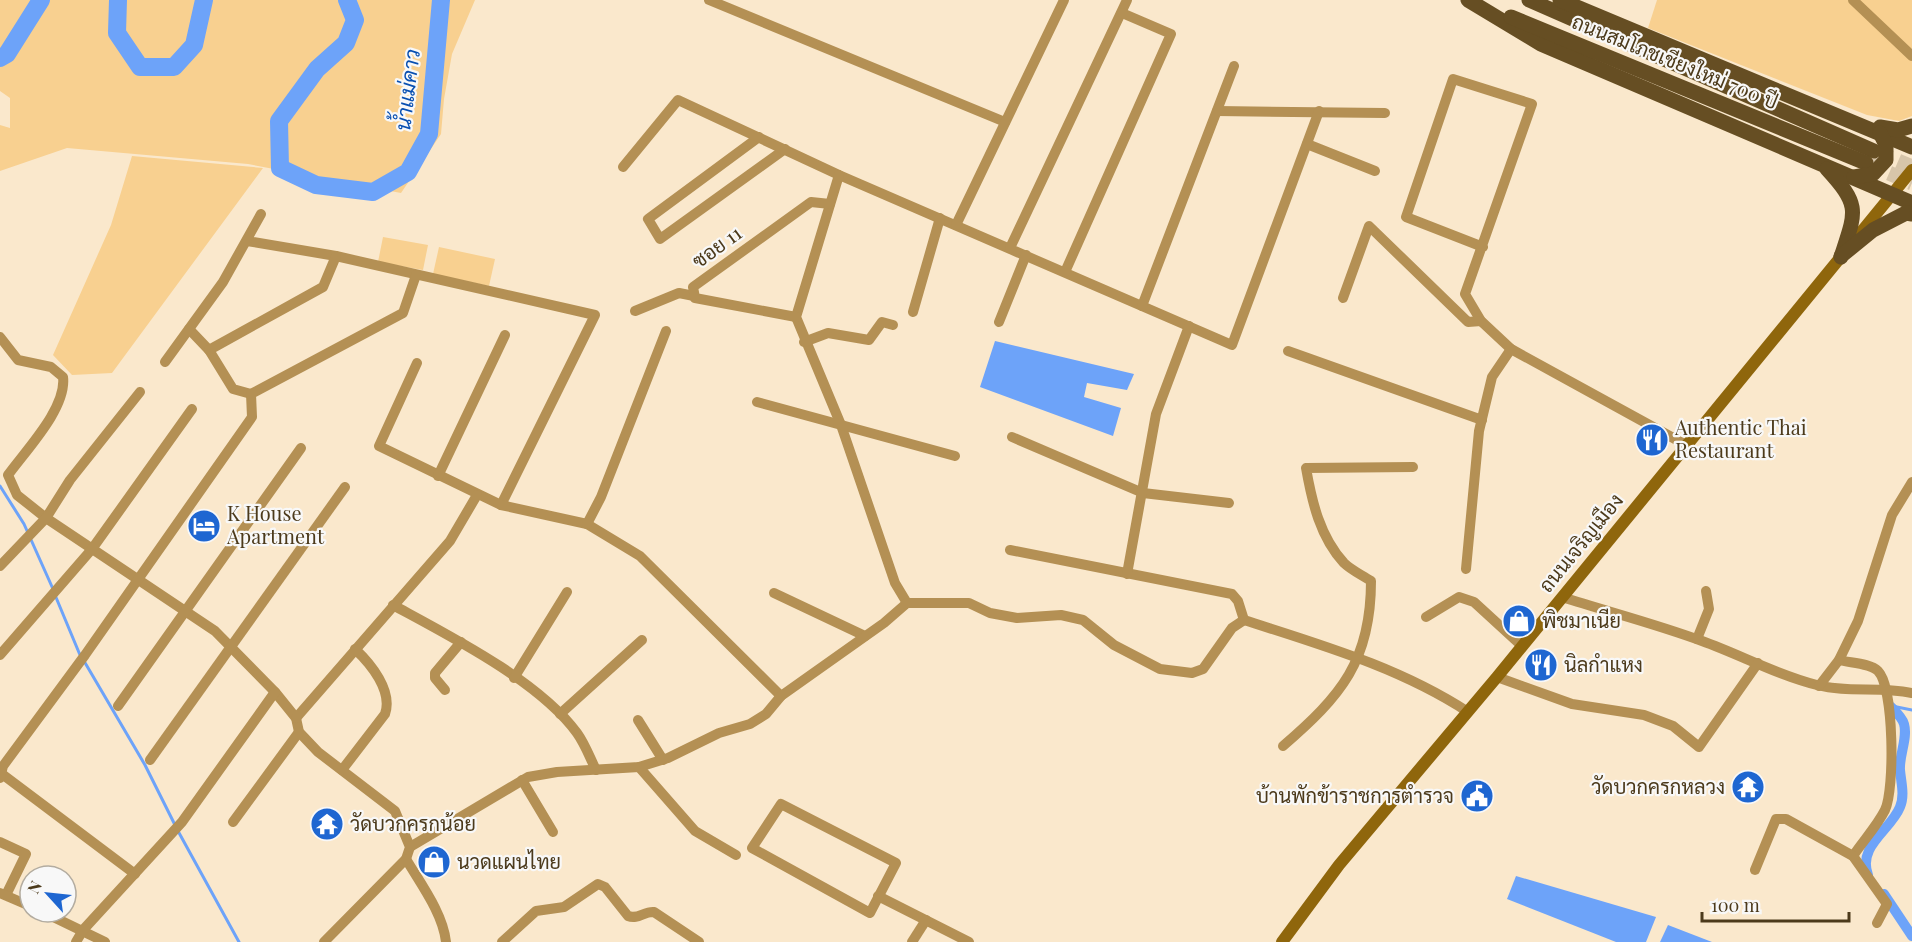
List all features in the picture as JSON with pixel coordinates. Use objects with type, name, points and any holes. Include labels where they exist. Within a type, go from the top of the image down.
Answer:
[{"type":"main road","name":"ถนนสมโภชเชียงใหม่ 700 ปี","points":[[1468,0],[1870,157],[1528,0]]},
{"type":"main road","points":[[1468,0],[1541,44],[1912,203]]},
{"type":"main road","points":[[1560,0],[1912,147]]},
{"type":"main road","points":[[1854,124],[1898,130],[1912,126]]},
{"type":"main road","points":[[1854,177],[1873,174],[1886,160],[1886,145],[1880,133]]},
{"type":"main road","points":[[1823,165],[1848,192],[1854,215],[1841,256]]},
{"type":"main road","name":"ถนนเจริญเมือง","points":[[1282,942],[1339,865],[1497,677],[1912,170]]},
{"type":"main road","points":[[1841,256],[1873,230],[1906,213],[1912,214]]},
{"type":"street","points":[[709,0],[1005,122]]},
{"type":"street","points":[[957,225],[1064,0]]},
{"type":"street","points":[[1010,248],[1127,0]]},
{"type":"street","points":[[1853,0],[1912,56]]},
{"type":"street","points":[[1065,272],[1171,34],[1122,13]]},
{"type":"street","points":[[1142,306],[1234,66]]},
{"type":"street","points":[[1484,247],[1406,217],[1453,79],[1532,104],[1484,247],[1465,294],[1481,321],[1511,349],[1686,445]]},
{"type":"street","points":[[623,167],[678,100],[839,175],[1233,345],[1319,111]]},
{"type":"street","points":[[1217,111],[1385,113]]},
{"type":"street","points":[[759,137],[648,219],[660,239],[785,149]]},
{"type":"street","points":[[1307,144],[1375,171]]},
{"type":"street","points":[[839,175],[796,317],[804,342],[841,425],[895,583],[908,603]]},
{"type":"street","name":"ซอย 11","points":[[796,317],[695,298],[693,287],[811,202],[830,204]]},
{"type":"street","points":[[165,362],[223,282],[261,214]]},
{"type":"street","points":[[914,312],[940,218]]},
{"type":"street","points":[[1343,298],[1369,226],[1468,322],[1481,321]]},
{"type":"street","points":[[247,241],[336,256],[595,315],[501,505]]},
{"type":"street","points":[[999,322],[1026,255]]},
{"type":"street","points":[[209,350],[322,287],[336,256]]},
{"type":"street","points":[[189,329],[209,350],[233,389],[251,394],[403,313],[416,275]]},
{"type":"street","points":[[635,311],[679,293],[694,296]]},
{"type":"street","points":[[804,342],[828,333],[869,340],[882,322],[893,325]]},
{"type":"street","points":[[1128,574],[1156,414],[1189,326]]},
{"type":"street","points":[[586,524],[601,497],[666,331]]},
{"type":"street","points":[[438,476],[505,335]]},
{"type":"street","points":[[0,338],[18,360],[51,367],[63,377],[64,389],[58,406],[8,475]]},
{"type":"street","points":[[1466,569],[1482,420],[1492,377],[1511,349]]},
{"type":"street","points":[[1288,351],[1482,420]]},
{"type":"street","points":[[417,363],[379,446],[501,505],[586,524],[640,556],[782,696]]},
{"type":"street","points":[[0,566],[46,518],[70,480],[140,392]]},
{"type":"street","points":[[135,874],[1,776],[3,766],[85,655],[252,417],[251,394]]},
{"type":"street","points":[[757,402],[955,456]]},
{"type":"street","points":[[0,655],[92,549],[192,409]]},
{"type":"street","points":[[1012,437],[1143,493],[1229,503]]},
{"type":"street","points":[[118,706],[301,448]]},
{"type":"street","points":[[0,466],[8,475],[17,495],[46,518],[215,631],[275,692],[296,718],[299,732],[318,752],[395,811],[410,847]]},
{"type":"street","points":[[1283,746],[1323,712],[1359,657],[1371,616],[1371,581],[1345,564],[1327,538],[1312,502],[1306,468],[1413,467]]},
{"type":"street","points":[[1819,686],[1839,660],[1858,621],[1893,515],[1912,482]]},
{"type":"street","points":[[150,760],[345,487]]},
{"type":"street","points":[[296,718],[450,541],[477,495]]},
{"type":"street","points":[[1010,550],[1232,594],[1238,601],[1244,620]]},
{"type":"street","points":[[1697,639],[1709,609],[1706,591]]},
{"type":"street","points":[[514,678],[567,592]]},
{"type":"street","points":[[774,593],[865,636]]},
{"type":"street","points":[[1426,617],[1459,597],[1474,602],[1522,646]]},
{"type":"street","points":[[1562,597],[1697,639],[1784,675],[1819,686],[1851,689],[1887,688],[1912,693]]},
{"type":"street","points":[[324,942],[406,859],[410,847],[522,780],[556,771],[639,767],[663,760],[719,733],[750,724],[766,714],[782,696],[908,603],[969,603],[990,613],[1017,618],[1061,615],[1083,620],[1114,645],[1160,669],[1191,672],[1203,669],[1232,628],[1244,620]]},
{"type":"street","points":[[393,605],[461,642],[514,678],[560,714],[577,734],[596,770]]},
{"type":"street","points":[[1244,620],[1359,657],[1441,694],[1468,712]]},
{"type":"street","points":[[560,714],[642,640]]},
{"type":"street","points":[[445,690],[435,678],[435,673],[461,642]]},
{"type":"street","points":[[342,770],[385,714],[387,707],[371,664],[355,650]]},
{"type":"street","points":[[1839,660],[1872,667],[1879,672],[1887,688],[1892,777],[1885,810],[1853,856]]},
{"type":"street","points":[[1497,677],[1572,704],[1644,715],[1673,726],[1699,747],[1758,663]]},
{"type":"street","points":[[76,942],[83,930],[184,818],[275,692]]},
{"type":"street","points":[[638,720],[663,760]]},
{"type":"street","points":[[234,822],[299,732]]},
{"type":"street","points":[[639,767],[695,831],[736,855]]},
{"type":"street","points":[[522,780],[553,832]]},
{"type":"street","points":[[781,804],[896,863],[878,896],[870,913],[752,848],[781,804]]},
{"type":"street","points":[[1755,870],[1776,819],[1781,818],[1853,856],[1887,904],[1878,922]]},
{"type":"street","points":[[0,842],[26,854],[3,894],[18,901]]},
{"type":"street","points":[[406,859],[429,899],[445,934],[446,942]]},
{"type":"street","points":[[502,942],[536,911],[564,907],[598,884],[605,887],[628,916],[635,918],[647,912],[654,912],[699,942]]},
{"type":"street","points":[[878,896],[969,942]]},
{"type":"street","points":[[912,942],[926,920]]},
{"type":"street","points":[[70,924],[105,942]]},
{"type":"shaded area","points":[[0,0],[475,0],[452,54],[441,134],[401,193],[248,164],[67,148],[0,171],[0,125],[10,128],[10,98],[0,91]]},
{"type":"shaded area","points":[[1657,0],[1912,0],[1912,116],[1899,121],[1867,115],[1648,28]]},
{"type":"shaded area","points":[[132,156],[263,168],[112,373],[72,375],[53,355],[111,225]]},
{"type":"shaded area","points":[[383,237],[428,245],[423,270],[378,262]]},
{"type":"shaded area","points":[[439,247],[495,259],[489,286],[433,274]]},
{"type":"water","points":[[995,341],[1134,374],[1127,390],[1087,383],[1084,397],[1121,408],[1113,436],[980,387]]},
{"type":"water","points":[[1516,876],[1656,917],[1646,942],[1616,942],[1507,899]]},
{"type":"water","points":[[1668,925],[1712,942],[1660,942]]},
{"type":"waterway","name":"น้ำแม่คาว","points":[[0,58],[7,54],[41,0]]},
{"type":"waterway","name":"น้ำแม่คาว","points":[[118,0],[117,33],[140,67],[174,67],[194,45],[204,0]]},
{"type":"waterway","name":"น้ำแม่คาว","points":[[347,0],[355,20],[346,43],[317,69],[279,121],[280,168],[316,185],[373,192],[408,172],[429,134],[441,0]]},
{"type":"waterway","points":[[0,486],[24,524],[53,589]]},
{"type":"waterway","points":[[55,595],[80,655]]},
{"type":"waterway","points":[[84,661],[145,765],[175,825]]},
{"type":"waterway","points":[[1868,875],[1867,855],[1876,839],[1896,815],[1902,798],[1900,764],[1905,729],[1902,719],[1890,706]]},
{"type":"waterway","points":[[1892,706],[1912,710]]},
{"type":"waterway","points":[[178,831],[239,942]]},
{"type":"waterway","points":[[1884,894],[1912,936]]},
{"type":"tunnel","points":[[1877,152],[1912,167]]},
{"type":"tunnel","points":[[1868,164],[1912,183]]},
{"type":"place","name":"Authentic Thai Restaurant","points":[[1652,440]]},
{"type":"place","name":"K House Apartment","points":[[204,526]]},
{"type":"place","name":"พิชมาเนีย","points":[[1519,621]]},
{"type":"place","name":"นิลกําแหง","points":[[1541,665]]},
{"type":"place","name":"วัดบวกครกหลวง","points":[[1748,787]]},
{"type":"place","name":"บ้านพักข้าราชการตำรวจ","points":[[1477,796]]},
{"type":"place","name":"วัดบวกครกน้อย","points":[[327,824]]},
{"type":"place","name":"นวดแผนไทย","points":[[434,862]]}]
